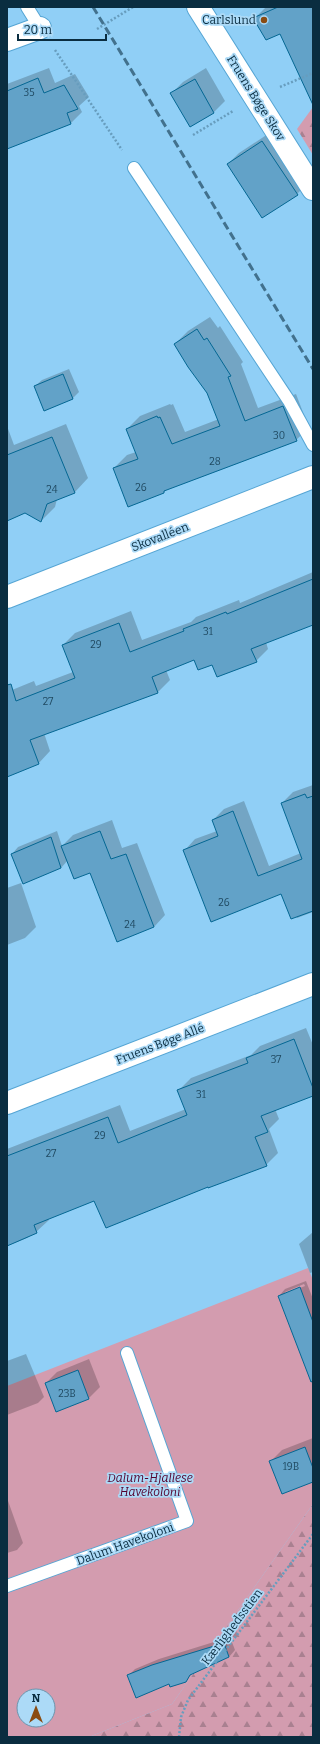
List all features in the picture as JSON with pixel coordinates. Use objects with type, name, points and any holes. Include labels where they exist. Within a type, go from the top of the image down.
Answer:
[{"type":"street","name":"Fruens Bøge Skov","points":[[198,7],[313,189]]},
{"type":"street","points":[[7,40],[40,28]]},
{"type":"street","name":"Skovalléen","points":[[7,597],[313,477]]},
{"type":"street","name":"Fruens Bøge Allé","points":[[7,1103],[313,984]]},
{"type":"lane","points":[[27,7],[40,28]]},
{"type":"lane","points":[[134,168],[289,401],[313,445]]},
{"type":"lane","name":"Dalum Havekoloni","points":[[7,1586],[187,1521],[127,1354]]},
{"type":"path","points":[[97,29],[133,7]]},
{"type":"path","points":[[40,28],[134,168]]},
{"type":"path","points":[[193,136],[256,98],[313,73]]},
{"type":"path","name":"Kærlighedsstien","points":[[179,1737],[181,1717],[188,1700],[313,1534]]},
{"type":"green space","points":[[313,107],[313,155],[297,129]]},
{"type":"green space","name":"Dalum-Hjallese Havekoloni","points":[[308,1268],[313,1280],[313,1504],[172,1704],[89,1737],[7,1737],[7,1386]]},
{"type":"green space","points":[[313,1504],[313,1737],[89,1737],[172,1704]]},
{"type":"building","points":[[278,7],[313,7],[313,105],[280,34],[266,40],[253,18]]},
{"type":"building","points":[[38,78],[44,93],[64,85],[78,109],[67,113],[71,124],[7,149],[7,91]]},
{"type":"building","points":[[195,79],[214,113],[190,127],[170,93]]},
{"type":"building","points":[[262,141],[298,195],[262,218],[227,164]]},
{"type":"building","points":[[197,329],[204,340],[207,338],[231,376],[228,377],[245,421],[283,406],[297,441],[164,491],[164,493],[128,507],[113,468],[138,459],[126,429],[157,416],[158,418],[160,417],[172,444],[220,426],[207,393],[188,367],[174,344]]},
{"type":"building","points":[[63,374],[73,399],[44,411],[34,386]]},
{"type":"building","points":[[52,437],[75,493],[47,504],[41,522],[25,513],[7,521],[7,455]]},
{"type":"building","points":[[313,579],[313,625],[251,649],[257,662],[217,677],[212,665],[198,670],[194,660],[152,677],[158,693],[30,740],[39,764],[7,777],[7,685],[11,684],[16,701],[75,678],[62,645],[119,623],[130,652],[184,631],[183,629],[226,612],[227,614]]},
{"type":"building","points":[[305,794],[307,798],[313,796],[313,911],[291,919],[281,894],[211,922],[183,850],[218,836],[212,820],[233,811],[258,876],[302,859],[281,803]]},
{"type":"building","points":[[100,831],[111,859],[126,854],[154,927],[117,942],[90,873],[74,879],[61,846]]},
{"type":"building","points":[[51,837],[61,868],[23,884],[11,854]]},
{"type":"building","points":[[294,1039],[313,1088],[313,1096],[261,1116],[268,1132],[255,1137],[267,1166],[208,1187],[106,1228],[94,1201],[34,1225],[37,1233],[7,1246],[7,1156],[108,1117],[118,1143],[187,1115],[177,1090],[248,1063],[246,1058]]},
{"type":"building","points":[[300,1287],[313,1322],[313,1381],[311,1382],[278,1296]]},
{"type":"building","points":[[78,1370],[89,1399],[56,1412],[45,1383]]},
{"type":"building","points":[[305,1447],[313,1468],[313,1482],[282,1494],[269,1461]]},
{"type":"building","points":[[224,1643],[229,1657],[190,1675],[186,1682],[170,1687],[169,1684],[136,1698],[127,1675],[152,1665]]},
{"type":"railway","points":[[93,7],[313,369]]},
{"type":"place","name":"Carlslund","points":[[264,20]]}]
